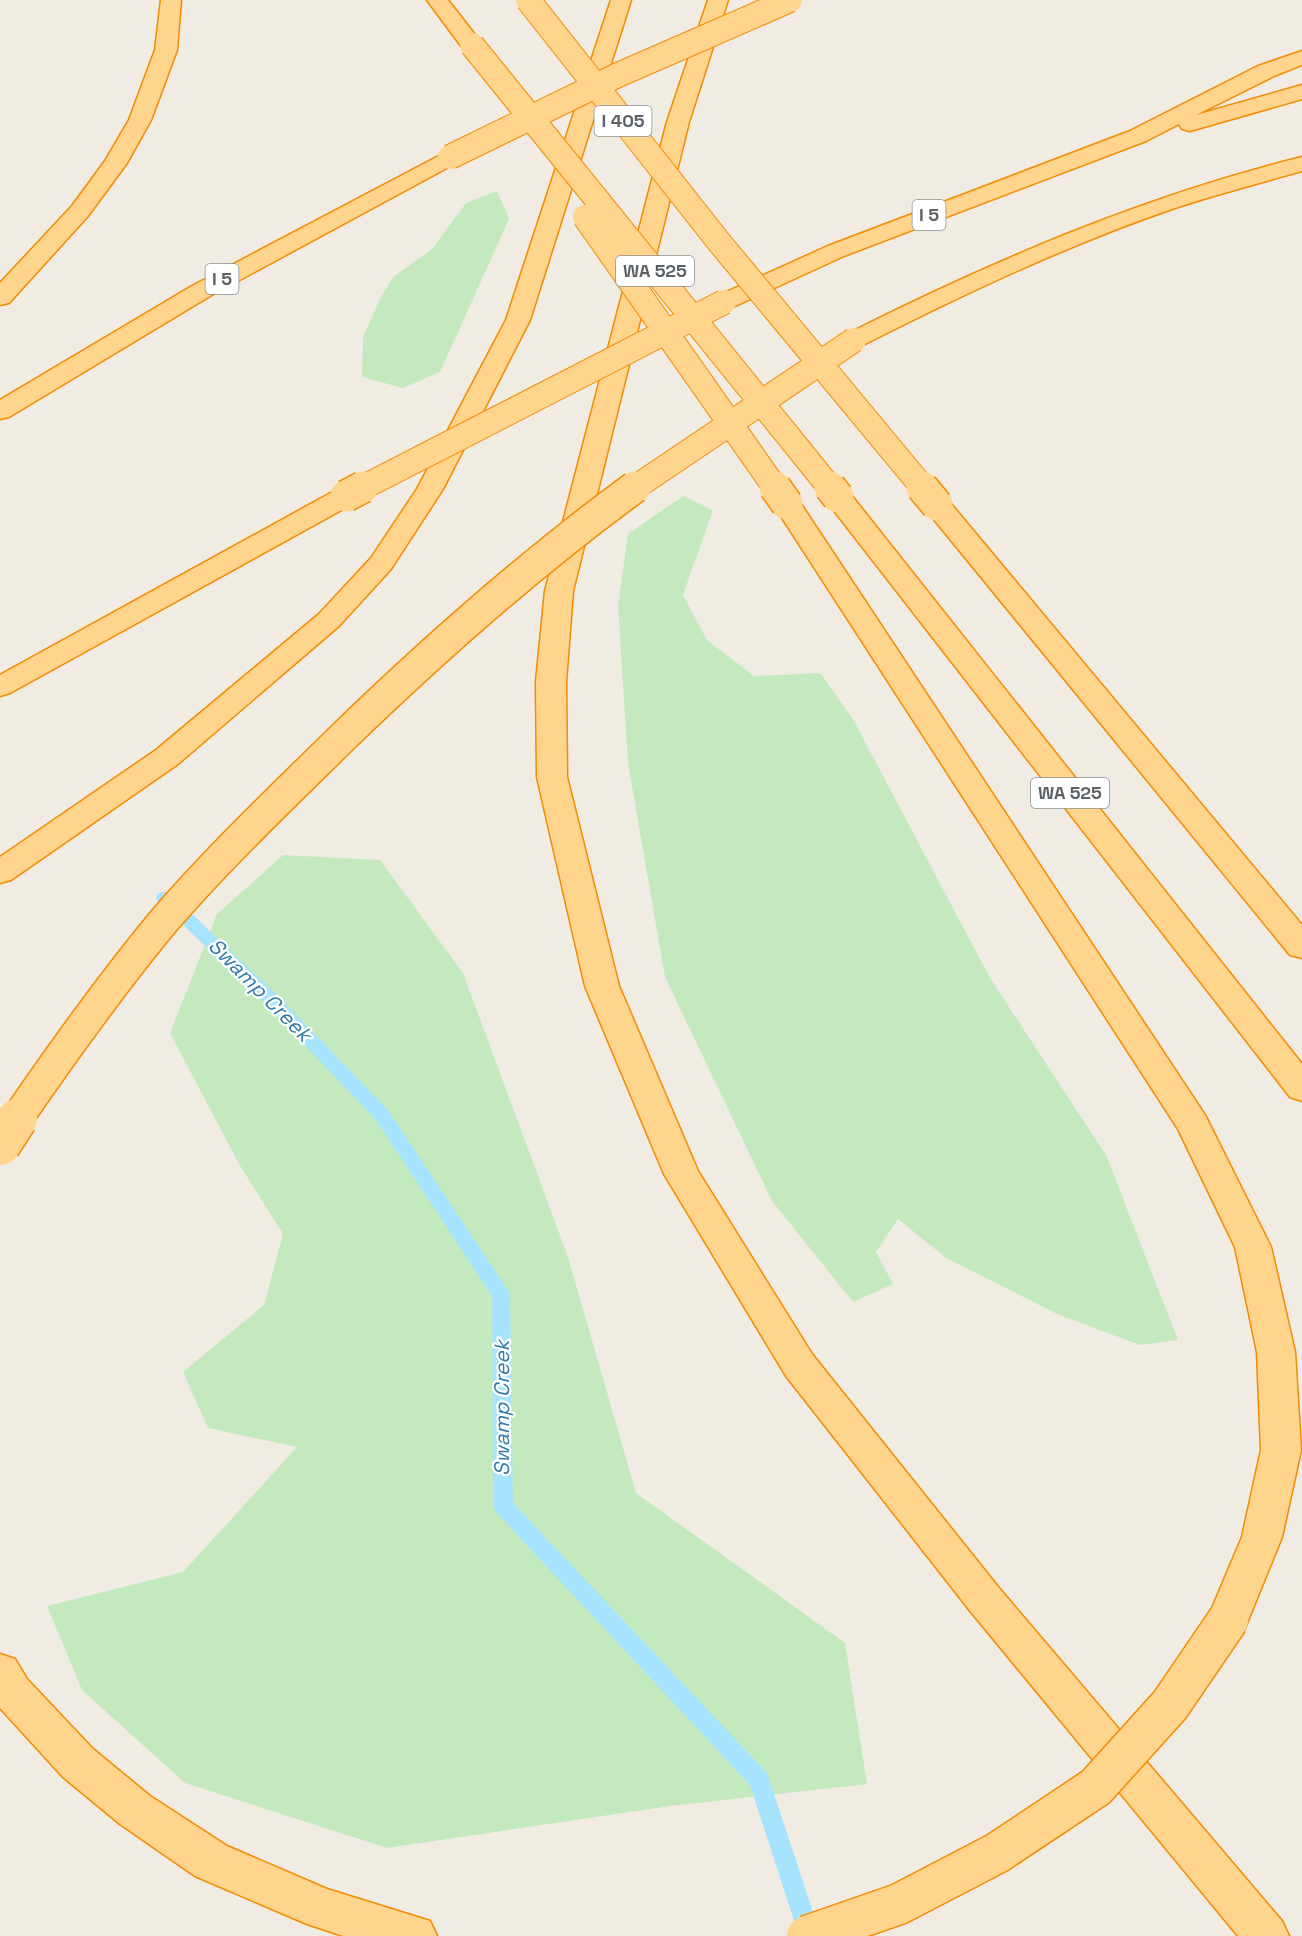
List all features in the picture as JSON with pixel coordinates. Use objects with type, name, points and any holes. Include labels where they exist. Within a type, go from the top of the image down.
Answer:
[{"type":"highway","points":[[0,298],[80,212],[117,163],[140,120],[166,50],[171,0]]},
{"type":"highway","name":"I 405","points":[[528,0],[719,242]]},
{"type":"highway","points":[[0,872],[167,757],[329,620],[381,563],[430,489],[518,320],[621,0]]},
{"type":"highway","points":[[718,0],[678,122],[559,591],[551,682],[552,777],[602,986],[682,1174],[799,1365],[993,1609],[1266,1936]]},
{"type":"highway","name":"I 5","points":[[0,411],[201,291],[450,157],[584,91],[790,0]]},
{"type":"highway","points":[[438,2],[472,45],[539,151],[787,504],[1193,1124],[1252,1247],[1276,1352],[1281,1450],[1262,1537],[1228,1620],[1170,1705],[1095,1787],[997,1853],[899,1904],[807,1936]]},
{"type":"highway","name":"WA 525","points":[[472,45],[838,497],[1302,1088]]},
{"type":"highway","name":"I 5","points":[[0,687],[345,496],[724,302],[836,251],[1138,136],[1266,71],[1302,57]]},
{"type":"highway","points":[[1138,136],[1238,112],[1302,92]]},
{"type":"highway","points":[[0,1145],[97,1006],[148,940],[245,834],[401,680],[535,565],[607,508],[688,449],[854,340],[951,291],[1103,226],[1168,203],[1302,164]]},
{"type":"highway","name":"WA 525","points":[[719,242],[1302,947]]},
{"type":"highway","points":[[0,1671],[12,1692],[78,1762],[135,1810],[211,1861],[323,1909],[414,1936]]},
{"type":"green space","points":[[497,191],[509,219],[440,372],[403,388],[362,377],[363,337],[393,277],[432,249],[466,203]]},
{"type":"green space","points":[[683,496],[713,510],[683,595],[707,640],[754,676],[820,673],[854,721],[990,978],[1106,1155],[1178,1340],[1140,1345],[1059,1315],[946,1258],[898,1219],[876,1252],[893,1284],[853,1302],[772,1201],[665,977],[628,763],[618,606],[628,534]]},
{"type":"green space","points":[[283,855],[380,860],[463,973],[568,1257],[636,1493],[845,1643],[867,1784],[670,1806],[387,1848],[185,1783],[82,1690],[47,1606],[183,1572],[297,1447],[208,1428],[183,1372],[264,1305],[283,1234],[239,1164],[170,1033],[217,914]]},
{"type":"waterway","name":"Swamp Creek","points":[[164,897],[271,999],[382,1115],[501,1295],[503,1506],[759,1780],[810,1936]]}]
